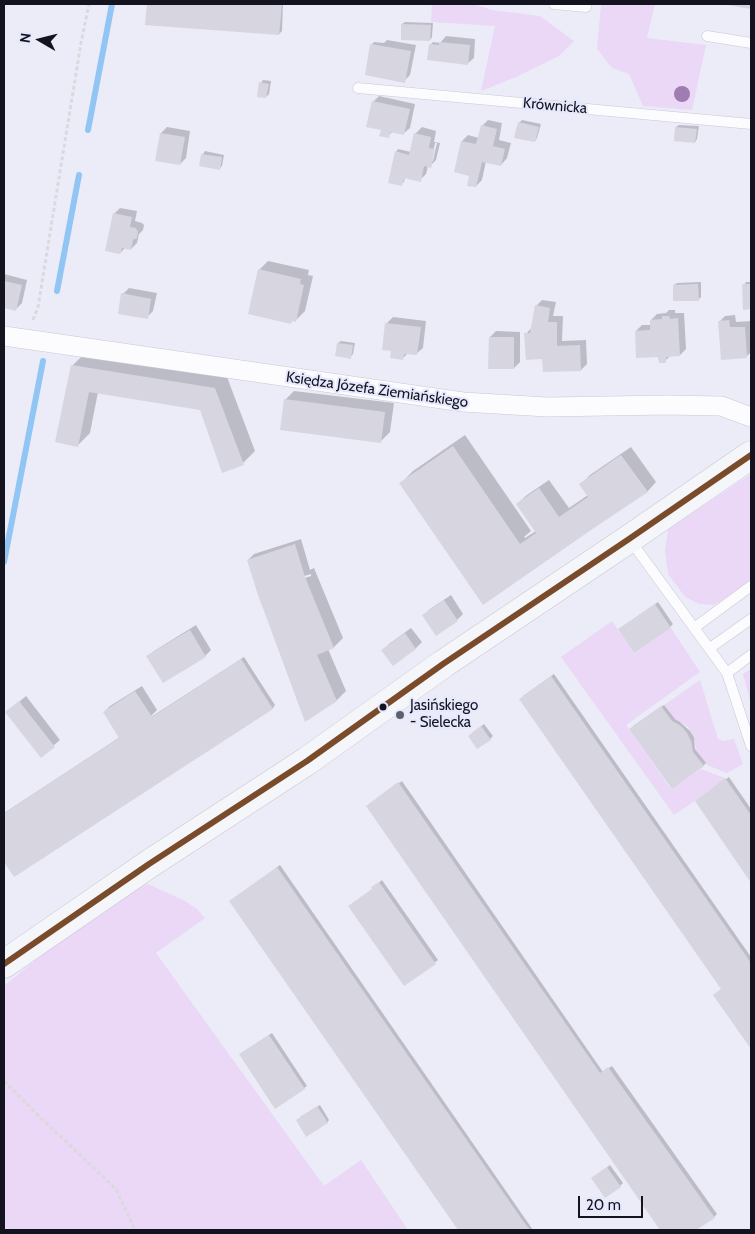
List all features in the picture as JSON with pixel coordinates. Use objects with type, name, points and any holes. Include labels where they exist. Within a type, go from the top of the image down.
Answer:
[{"type":"street","name":"Księdza Józefa Ziemiańskiego","points":[[4,336],[463,402],[547,407],[721,406],[751,417]]},
{"type":"street","points":[[4,964],[149,864],[307,761],[443,664],[630,539],[751,455]]},
{"type":"lane","points":[[554,4],[586,7]]},
{"type":"lane","points":[[707,36],[751,43]]},
{"type":"lane","name":"Krównicka","points":[[358,88],[751,124]]},
{"type":"lane","points":[[630,539],[727,673],[751,746]]},
{"type":"lane","points":[[694,628],[751,586]]},
{"type":"lane","points":[[710,648],[751,618]]},
{"type":"lane","points":[[727,673],[751,655]]},
{"type":"path","points":[[25,340],[38,307],[89,4]]},
{"type":"path","points":[[4,1081],[116,1189],[135,1230]]},
{"type":"shaded area","points":[[432,4],[473,4],[492,10],[540,16],[574,41],[559,56],[516,77],[481,91],[495,26],[431,22]]},
{"type":"shaded area","points":[[601,4],[655,4],[647,38],[706,45],[692,110],[643,106],[629,74],[612,68],[597,49]]},
{"type":"shaded area","points":[[751,474],[751,580],[713,605],[700,604],[685,597],[668,574],[665,551],[668,529]]},
{"type":"shaded area","points":[[612,621],[634,653],[671,628],[700,672],[626,725],[671,789],[701,769],[725,778],[674,815],[561,657]]},
{"type":"shaded area","points":[[751,669],[751,704],[743,674]]},
{"type":"shaded area","points":[[700,680],[718,739],[724,741],[734,739],[743,764],[727,773],[707,765],[696,750],[695,742],[688,727],[674,718],[664,705]]},
{"type":"shaded area","points":[[148,884],[185,901],[197,909],[205,918],[156,953],[324,1186],[361,1160],[408,1230],[4,1230],[4,986],[60,940],[138,888]]},
{"type":"building","points":[[147,4],[282,4],[279,35],[145,25]]},
{"type":"building","points":[[751,4],[751,9],[727,5]]},
{"type":"building","points":[[401,24],[431,25],[430,41],[401,40]]},
{"type":"building","points":[[439,42],[470,45],[468,65],[427,60],[429,44],[439,45]]},
{"type":"building","points":[[370,44],[411,51],[405,83],[365,75]]},
{"type":"building","points":[[259,82],[269,84],[266,98],[257,97]]},
{"type":"building","points":[[372,101],[410,109],[404,135],[390,132],[389,138],[379,136],[381,130],[366,127]]},
{"type":"building","points":[[518,122],[539,127],[535,142],[514,138]]},
{"type":"building","points":[[481,125],[497,129],[493,146],[505,149],[501,166],[482,162],[476,187],[467,186],[469,176],[454,172],[461,141],[476,144]]},
{"type":"building","points":[[675,127],[697,129],[695,143],[674,141]]},
{"type":"building","points":[[160,133],[185,137],[180,165],[155,161]]},
{"type":"building","points":[[414,133],[431,137],[429,148],[435,149],[431,168],[424,166],[421,182],[404,178],[402,186],[388,183],[395,151],[409,155]]},
{"type":"building","points":[[201,154],[222,157],[220,170],[199,166]]},
{"type":"building","points":[[113,213],[132,217],[130,227],[136,228],[138,232],[137,238],[133,240],[131,250],[122,248],[120,254],[105,251]]},
{"type":"building","points":[[258,269],[301,279],[300,284],[304,285],[296,322],[292,321],[291,324],[248,314]]},
{"type":"building","points":[[4,281],[22,285],[16,311],[4,308]]},
{"type":"building","points":[[698,284],[699,301],[673,301],[673,285]]},
{"type":"building","points":[[742,284],[751,284],[751,309],[743,310]]},
{"type":"building","points":[[121,293],[151,299],[148,319],[118,314]]},
{"type":"building","points":[[535,305],[550,308],[548,322],[557,322],[557,346],[580,345],[581,371],[543,372],[542,359],[526,360],[524,333],[530,333]]},
{"type":"building","points":[[662,316],[669,316],[670,319],[678,318],[680,356],[666,357],[666,363],[659,363],[658,357],[636,358],[635,331],[650,330],[650,320],[662,319]]},
{"type":"building","points":[[729,320],[730,327],[745,327],[747,358],[721,360],[718,321]]},
{"type":"building","points":[[385,323],[421,327],[417,355],[404,354],[403,360],[390,358],[391,351],[382,350]]},
{"type":"building","points":[[489,337],[514,337],[514,369],[488,369]]},
{"type":"building","points":[[337,343],[353,345],[351,359],[335,356]]},
{"type":"building","points":[[71,365],[215,388],[244,465],[222,473],[200,410],[89,392],[78,447],[55,442]]},
{"type":"building","points":[[284,399],[385,412],[381,443],[280,430]]},
{"type":"building","points":[[453,446],[520,544],[536,533],[516,504],[539,488],[559,517],[588,497],[579,484],[621,455],[648,492],[483,605],[399,483]]},
{"type":"building","points":[[295,544],[305,577],[334,648],[317,655],[337,701],[305,722],[247,560]]},
{"type":"building","points":[[444,600],[458,621],[436,636],[422,615]]},
{"type":"building","points":[[655,604],[671,628],[634,653],[618,629]]},
{"type":"building","points":[[190,630],[206,657],[163,683],[146,656]]},
{"type":"building","points":[[405,633],[416,649],[393,666],[381,650]]},
{"type":"building","points":[[241,659],[273,709],[14,877],[4,862],[4,813],[119,738],[103,712],[135,691],[152,717]]},
{"type":"building","points":[[551,676],[751,963],[751,1049],[713,995],[721,989],[519,699]]},
{"type":"building","points":[[19,701],[55,747],[41,758],[5,712]]},
{"type":"building","points":[[661,706],[672,721],[681,726],[687,733],[693,752],[704,766],[672,789],[629,729]]},
{"type":"building","points":[[481,726],[491,740],[477,749],[468,736]]},
{"type":"building","points":[[725,778],[751,815],[751,883],[695,801]]},
{"type":"building","points":[[398,782],[600,1073],[608,1067],[715,1218],[696,1230],[660,1230],[366,806]]},
{"type":"building","points":[[277,867],[530,1230],[458,1230],[229,901]]},
{"type":"building","points":[[379,882],[436,964],[404,986],[348,906]]},
{"type":"building","points":[[269,1035],[305,1089],[275,1109],[239,1054]]},
{"type":"building","points":[[317,1106],[328,1123],[306,1137],[296,1120]]},
{"type":"building","points":[[607,1167],[621,1187],[605,1198],[591,1178]]},
{"type":"waterway","points":[[88,130],[112,4]]},
{"type":"waterway","points":[[57,291],[79,175]]},
{"type":"waterway","points":[[4,562],[43,361]]},
{"type":"transit line","points":[[4,964],[149,864],[307,761],[443,664],[751,455]]},
{"type":"place","name":"Jasińskiego - Sielecka","points":[[400,715]]}]
